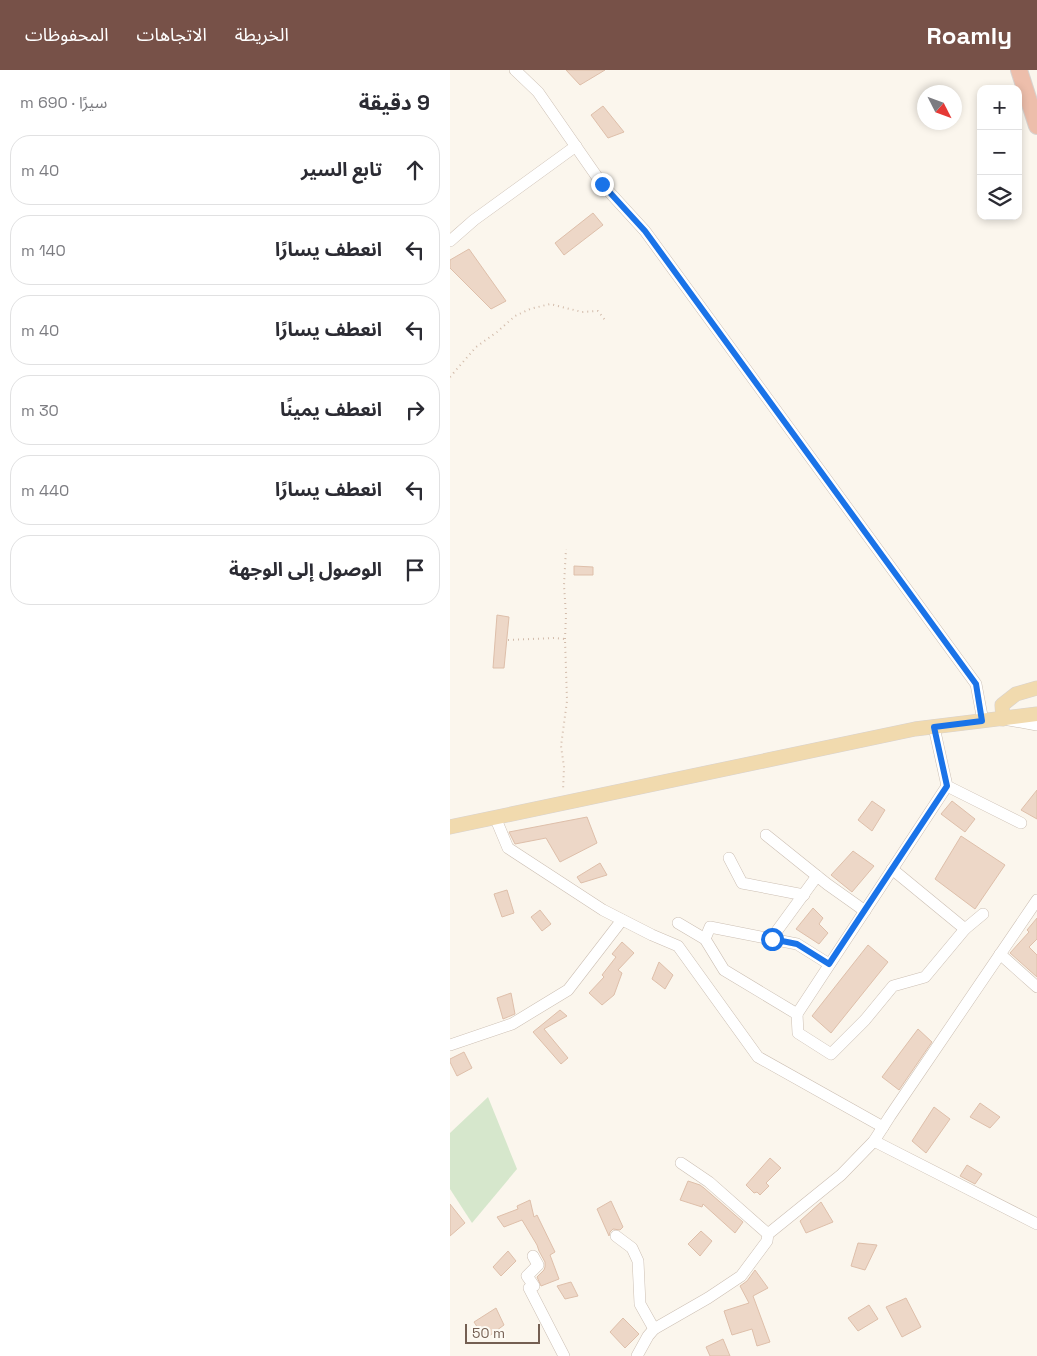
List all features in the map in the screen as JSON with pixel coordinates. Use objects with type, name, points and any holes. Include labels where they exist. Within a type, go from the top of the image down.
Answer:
[{"type":"highway","points":[[1019,70],[1037,126]]},
{"type":"main road","points":[[1003,719],[1002,705],[1016,694],[1037,688]]},
{"type":"main road","points":[[450,827],[916,730],[1037,714]]},
{"type":"street","points":[[515,70],[538,92],[602,184],[651,239],[976,684],[982,721]]},
{"type":"street","points":[[450,241],[474,220],[576,146]]},
{"type":"street","points":[[1003,719],[1037,725]]},
{"type":"street","points":[[934,727],[947,786],[797,1014],[798,1033],[831,1054],[865,1020],[893,986],[925,977],[965,929],[983,914]]},
{"type":"street","points":[[947,786],[1021,823]]},
{"type":"street","points":[[495,817],[508,848],[603,910],[678,946],[758,1057],[883,1127]]},
{"type":"street","points":[[766,835],[864,911]]},
{"type":"street","points":[[729,858],[742,883],[804,895]]},
{"type":"street","points":[[892,869],[965,929]]},
{"type":"street","points":[[772,939],[817,876]]},
{"type":"street","points":[[637,1356],[648,1336],[654,1330],[741,1276],[767,1241],[768,1234],[841,1175],[874,1141],[1037,900]]},
{"type":"street","points":[[450,1045],[512,1024],[568,990],[622,920]]},
{"type":"street","points":[[678,923],[705,939],[724,970],[797,1014]]},
{"type":"street","points":[[705,939],[710,927],[797,944],[829,964]]},
{"type":"street","points":[[1000,954],[1037,987]]},
{"type":"street","points":[[874,1141],[1037,1224]]},
{"type":"street","points":[[681,1162],[709,1182],[768,1234]]},
{"type":"street","points":[[616,1236],[632,1248],[638,1261],[640,1304],[654,1330]]},
{"type":"street","points":[[532,1256],[538,1266],[527,1276],[534,1286],[530,1288],[564,1356]]},
{"type":"path","points":[[450,377],[476,346],[497,332],[515,316],[530,309],[550,304],[582,312],[598,311],[605,320]]},
{"type":"path","points":[[564,803],[564,767],[561,746],[567,701],[564,585],[566,549]]},
{"type":"path","points":[[508,640],[565,639]]},
{"type":"green space","points":[[488,1097],[517,1169],[472,1223],[450,1189],[450,1133]]},
{"type":"building","points":[[566,70],[605,70],[580,85]]},
{"type":"building","points":[[603,106],[624,132],[608,138],[591,115]]},
{"type":"building","points":[[593,213],[603,225],[564,255],[555,243]]},
{"type":"building","points":[[469,249],[506,301],[491,309],[450,268],[450,260]]},
{"type":"building","points":[[574,566],[593,567],[593,575],[574,575]]},
{"type":"building","points":[[497,615],[509,617],[504,668],[493,668]]},
{"type":"building","points":[[1037,790],[1037,819],[1021,810]]},
{"type":"building","points":[[872,801],[885,810],[872,831],[858,820]]},
{"type":"building","points":[[952,801],[975,819],[965,832],[941,814]]},
{"type":"building","points":[[587,817],[597,843],[560,862],[546,838],[515,844],[509,832]]},
{"type":"building","points":[[961,836],[1005,865],[975,909],[935,879]]},
{"type":"building","points":[[853,851],[874,866],[852,892],[831,875]]},
{"type":"building","points":[[600,863],[607,875],[581,883],[577,877]]},
{"type":"building","points":[[507,890],[514,913],[502,917],[494,894]]},
{"type":"building","points":[[813,908],[823,918],[819,924],[828,933],[819,944],[796,929]]},
{"type":"building","points":[[540,910],[551,924],[542,931],[531,917]]},
{"type":"building","points":[[1037,918],[1037,939],[1029,947],[1037,955],[1037,977],[1010,953],[1029,932],[1027,930]]},
{"type":"building","points":[[622,942],[634,953],[618,970],[622,973],[614,995],[602,1005],[589,993],[604,977],[602,975],[616,957],[612,954]]},
{"type":"building","points":[[868,945],[888,962],[831,1033],[812,1016]]},
{"type":"building","points":[[659,962],[673,975],[665,989],[652,979]]},
{"type":"building","points":[[511,993],[515,1014],[503,1019],[497,998]]},
{"type":"building","points":[[560,1010],[567,1016],[544,1029],[568,1058],[561,1064],[533,1032]]},
{"type":"building","points":[[918,1029],[932,1042],[899,1090],[882,1077]]},
{"type":"building","points":[[464,1052],[472,1068],[457,1076],[450,1059]]},
{"type":"building","points":[[980,1103],[1000,1117],[990,1128],[970,1117]]},
{"type":"building","points":[[934,1107],[950,1119],[926,1153],[912,1141]]},
{"type":"building","points":[[770,1158],[781,1168],[766,1183],[769,1186],[760,1195],[757,1192],[754,1193],[746,1185]]},
{"type":"building","points":[[967,1165],[982,1174],[975,1184],[960,1176]]},
{"type":"building","points":[[688,1181],[700,1185],[743,1222],[735,1233],[703,1204],[702,1207],[680,1200]]},
{"type":"building","points":[[530,1200],[534,1217],[537,1215],[555,1252],[550,1255],[559,1279],[541,1286],[537,1277],[544,1270],[545,1262],[522,1220],[504,1227],[497,1217],[518,1209],[517,1206]]},
{"type":"building","points":[[611,1201],[623,1227],[620,1230],[613,1229],[609,1236],[597,1209]]},
{"type":"building","points":[[821,1202],[833,1222],[806,1233],[800,1221]]},
{"type":"building","points":[[450,1204],[465,1223],[450,1236]]},
{"type":"building","points":[[701,1231],[712,1241],[700,1256],[688,1244]]},
{"type":"building","points":[[858,1243],[877,1245],[865,1270],[851,1266]]},
{"type":"building","points":[[508,1251],[516,1261],[501,1276],[493,1267]]},
{"type":"building","points":[[755,1270],[768,1288],[753,1296],[770,1342],[757,1346],[752,1329],[732,1335],[724,1311],[749,1303],[740,1286],[747,1281]]},
{"type":"building","points":[[571,1282],[578,1296],[565,1299],[557,1286]]},
{"type":"building","points":[[906,1298],[921,1327],[902,1337],[886,1307]]},
{"type":"building","points":[[869,1305],[878,1319],[858,1331],[848,1318]]},
{"type":"building","points":[[496,1308],[504,1325],[485,1339],[474,1322]]},
{"type":"building","points":[[623,1318],[639,1334],[625,1348],[610,1332]]},
{"type":"building","points":[[723,1339],[730,1356],[710,1356],[706,1347]]},
{"type":"route","points":[[602,184],[645,231],[976,684],[982,721],[934,727],[947,786],[829,964],[797,944],[772,939]]}]
